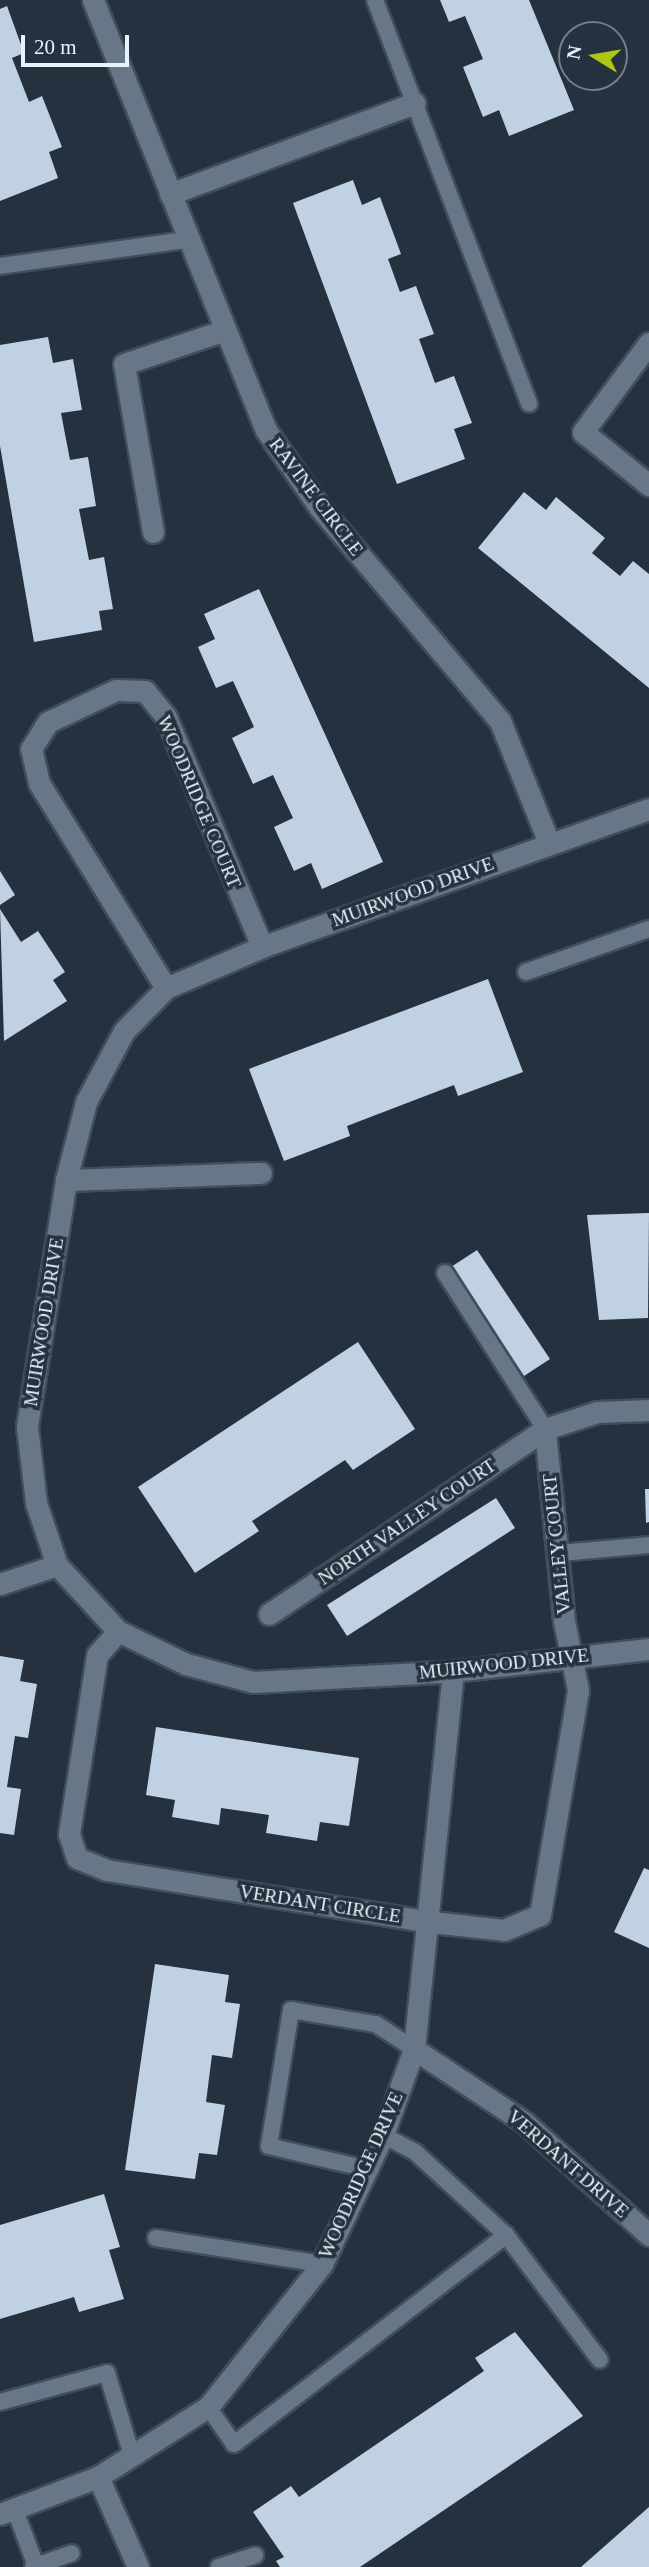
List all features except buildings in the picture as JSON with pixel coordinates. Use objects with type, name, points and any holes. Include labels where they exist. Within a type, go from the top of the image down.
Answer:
[{"type":"street","name":"RAVINE CIRCLE","points":[[93,0],[222,331],[265,430],[320,509],[500,722],[549,843]]},
{"type":"street","points":[[170,194],[415,103]]},
{"type":"street","points":[[153,532],[124,364],[222,331]]},
{"type":"street","points":[[649,343],[583,432],[649,485]]},
{"type":"street","name":"WOODRIDGE COURT","points":[[166,988],[39,783],[31,749],[48,722],[116,690],[145,691],[166,717],[262,947]]},
{"type":"street","name":"MUIRWOOD DRIVE","points":[[649,809],[262,947],[166,988],[124,1031],[86,1102],[66,1180],[27,1427],[36,1503],[57,1566],[118,1631],[186,1664],[253,1682],[453,1671],[649,1649]]},
{"type":"street","points":[[66,1180],[261,1173]]},
{"type":"street","name":"NORTH VALLEY COURT","points":[[270,1615],[545,1429],[597,1412],[649,1410]]},
{"type":"street","name":"VALLEY COURT","points":[[545,1429],[564,1621],[575,1657]]},
{"type":"street","points":[[0,1584],[57,1566]]},
{"type":"street","name":"VERDANT CIRCLE","points":[[118,1631],[97,1655],[69,1834],[77,1858],[107,1870],[432,1922],[504,1930],[540,1915],[578,1690],[575,1657]]},
{"type":"street","name":"WOODRIDGE DRIVE","points":[[8,2512],[98,2477],[208,2407],[322,2263],[383,2136],[414,2049],[432,1922],[453,1671]]},
{"type":"street","name":"VERDANT DRIVE","points":[[414,2049],[524,2122],[649,2235]]},
{"type":"street","points":[[98,2477],[138,2567]]},
{"type":"lane","points":[[375,0],[529,404]]},
{"type":"lane","points":[[0,266],[186,240]]},
{"type":"lane","points":[[526,972],[649,929]]},
{"type":"lane","points":[[445,1272],[545,1429]]},
{"type":"lane","points":[[559,1553],[649,1545]]},
{"type":"lane","points":[[367,2169],[269,2146],[291,2010],[376,2024],[414,2049]]},
{"type":"lane","points":[[383,2136],[415,2152],[506,2235],[600,2361]]},
{"type":"lane","points":[[208,2407],[233,2444],[506,2235]]},
{"type":"lane","points":[[156,2238],[322,2263]]},
{"type":"lane","points":[[0,2402],[107,2373],[132,2456]]},
{"type":"lane","points":[[8,2512],[35,2566],[72,2553]]},
{"type":"lane","points":[[219,2567],[255,2555]]}]
